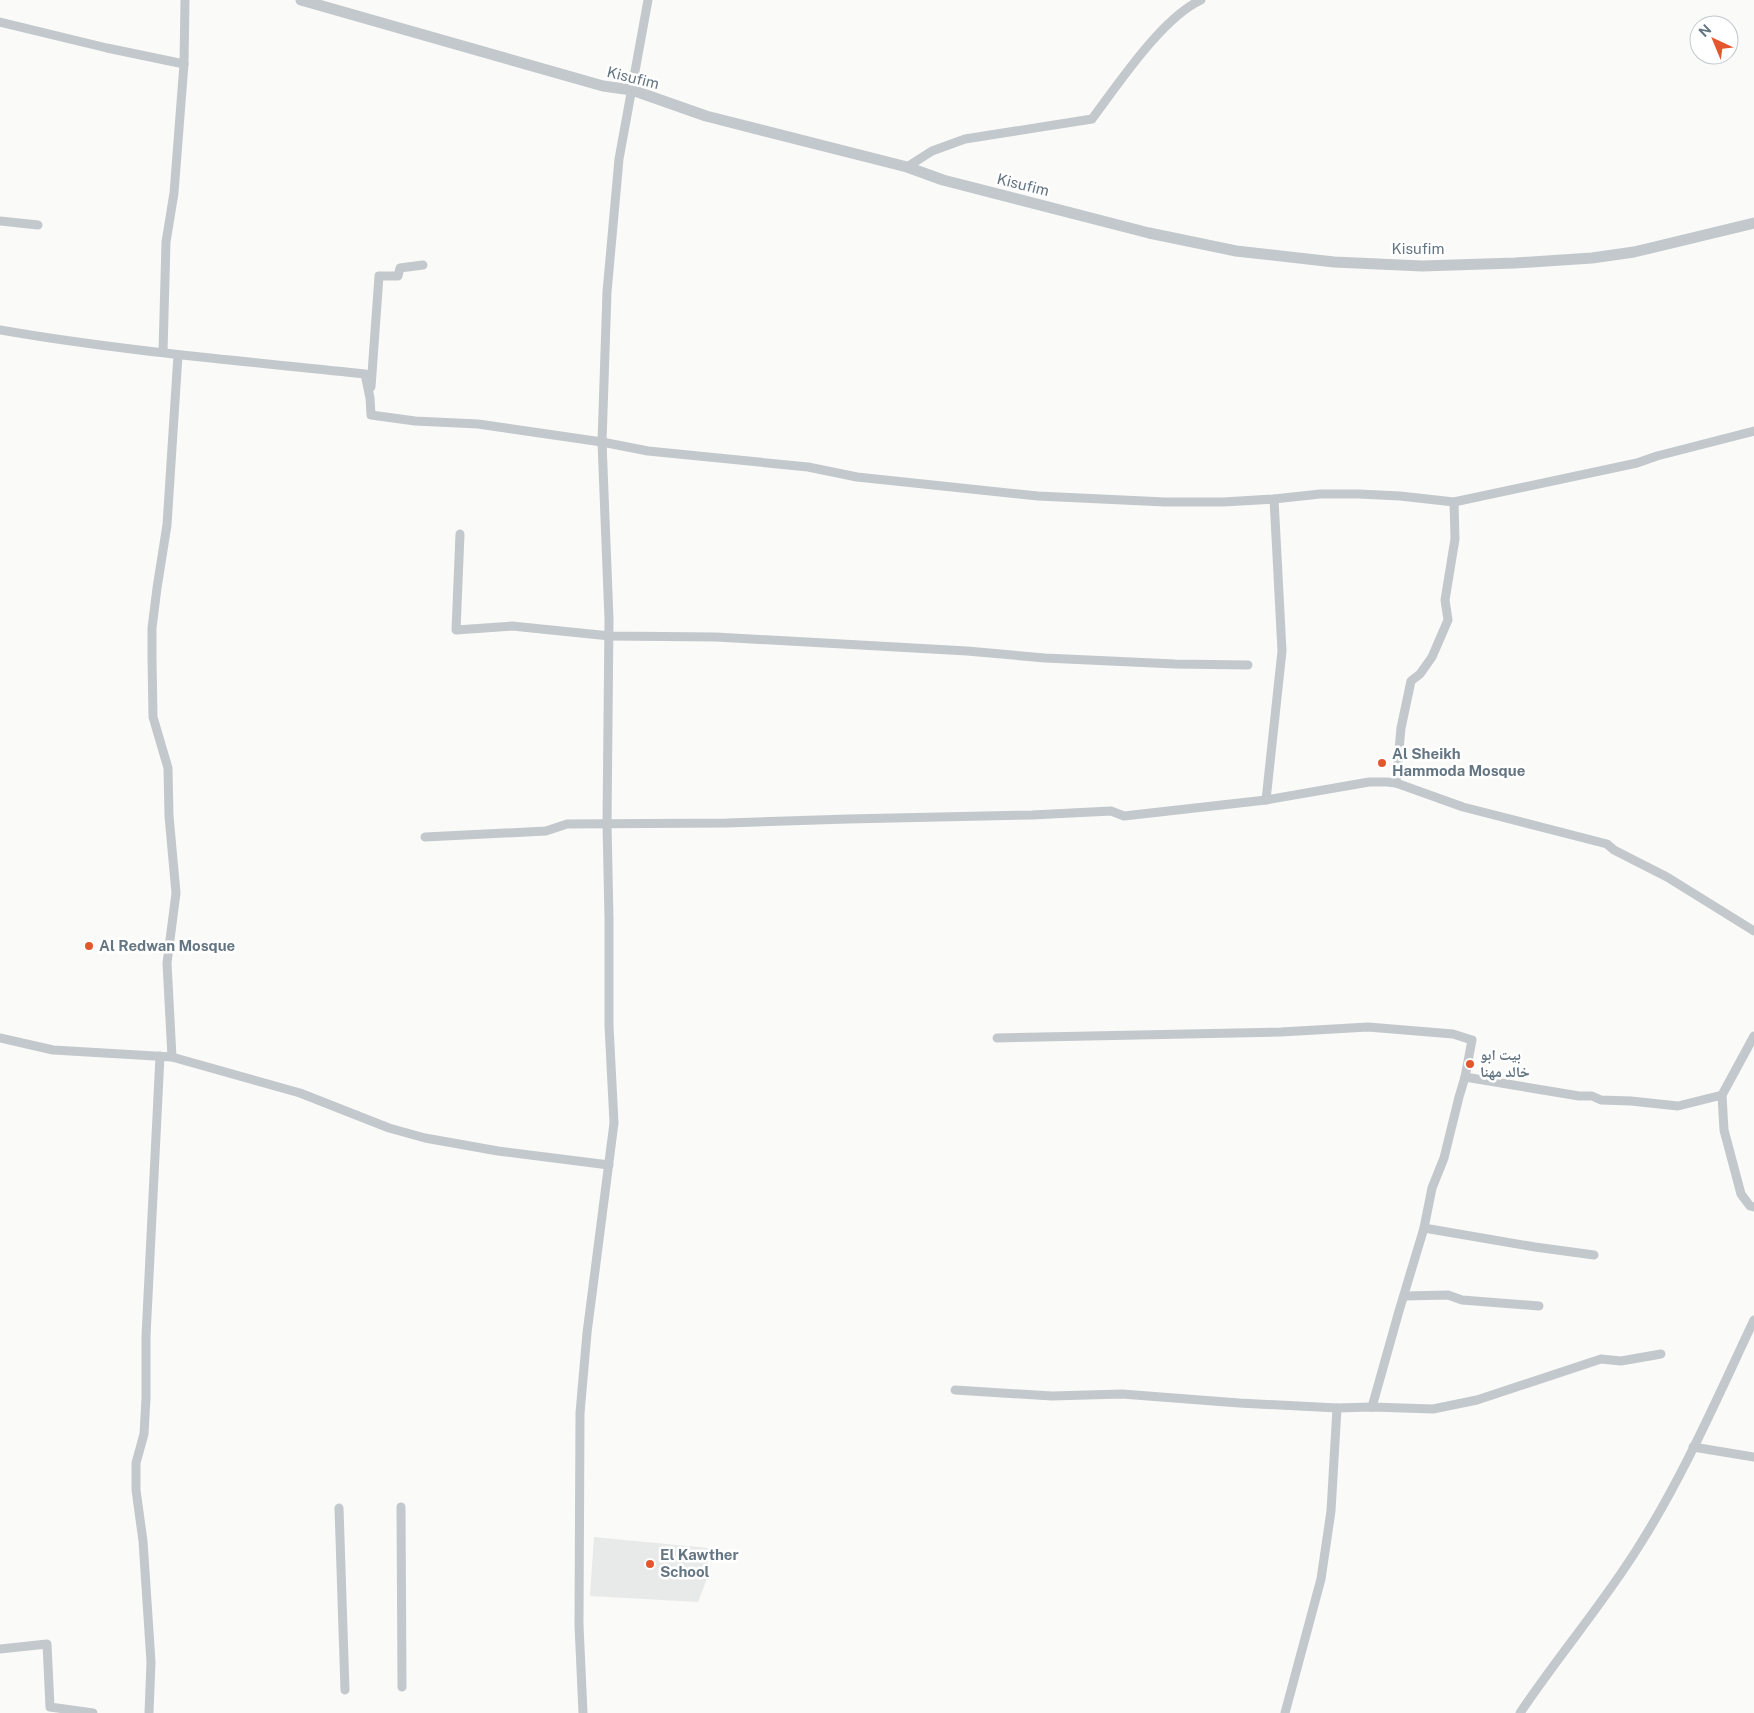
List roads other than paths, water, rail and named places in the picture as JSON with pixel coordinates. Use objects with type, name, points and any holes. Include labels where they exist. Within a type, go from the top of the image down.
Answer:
[{"type":"street","points":[[163,352],[166,242],[174,193],[184,64],[185,0]]},
{"type":"street","name":"Kisufim","points":[[302,0],[603,86],[632,90],[706,116],[906,166],[943,180],[1149,233],[1236,251],[1334,262],[1422,266],[1592,258],[1634,252],[1754,223]]},
{"type":"street","points":[[583,1713],[579,1625],[580,1413],[587,1333],[614,1122],[609,1026],[610,919],[606,824],[610,636],[602,442],[607,292],[619,159],[648,0]]},
{"type":"street","points":[[906,166],[932,151],[965,139],[1092,119],[1166,25],[1201,0]]},
{"type":"street","points":[[0,22],[107,48],[184,64]]},
{"type":"street","points":[[0,221],[38,225]]},
{"type":"street","points":[[423,265],[400,268],[398,276],[379,276],[370,398],[371,415],[415,421],[478,424],[602,442],[648,451],[808,467],[857,476],[1038,496],[1175,502],[1223,502],[1320,494],[1400,496],[1454,502],[1637,463],[1754,431]]},
{"type":"street","points":[[0,330],[178,355],[365,374],[370,398]]},
{"type":"street","points":[[172,1057],[168,963],[176,893],[169,816],[168,768],[153,717],[152,628],[156,588],[167,525],[178,355]]},
{"type":"street","points":[[1266,800],[1282,651],[1274,499]]},
{"type":"street","points":[[1396,783],[1401,728],[1411,681],[1420,674],[1432,657],[1448,620],[1445,600],[1455,539],[1454,502]]},
{"type":"street","points":[[460,534],[456,630],[512,626],[610,636],[716,637],[967,651],[1045,658],[1175,664],[1248,665]]},
{"type":"street","points":[[425,837],[546,831],[567,824],[727,823],[1032,815],[1111,811],[1124,816],[1266,800],[1369,782],[1396,783],[1463,807],[1607,844],[1614,850],[1667,877],[1754,931]]},
{"type":"street","points":[[997,1038],[1281,1032],[1368,1027],[1453,1034],[1472,1040],[1465,1077],[1444,1158],[1432,1188],[1424,1228],[1372,1407]]},
{"type":"street","points":[[1754,1036],[1722,1095],[1724,1130],[1741,1194],[1750,1206],[1754,1207]]},
{"type":"street","points":[[0,1038],[53,1050],[172,1057],[293,1091],[389,1128],[425,1138],[498,1151],[609,1165]]},
{"type":"street","points":[[149,1713],[151,1662],[143,1541],[136,1490],[136,1463],[144,1434],[146,1336],[160,1056]]},
{"type":"street","points":[[1465,1077],[1578,1096],[1592,1096],[1601,1100],[1678,1106],[1722,1095]]},
{"type":"street","points":[[1424,1228],[1594,1255]]},
{"type":"street","points":[[1404,1296],[1448,1295],[1462,1300],[1539,1306]]},
{"type":"street","points":[[1520,1713],[1596,1610],[1639,1547],[1693,1447],[1754,1320]]},
{"type":"street","points":[[955,1390],[1052,1396],[1122,1394],[1337,1408],[1433,1409],[1477,1400],[1602,1359],[1621,1361],[1661,1354]]},
{"type":"street","points":[[1285,1713],[1321,1580],[1331,1511],[1337,1408]]},
{"type":"street","points":[[1693,1447],[1754,1457]]},
{"type":"street","points":[[401,1507],[402,1687]]},
{"type":"street","points":[[339,1508],[345,1690]]},
{"type":"street","points":[[0,1648],[46,1644],[50,1707],[93,1713]]},
{"type":"place","name":"Al Sheikh Hammoda Mosque","points":[[1382,763]]},
{"type":"place","name":"Al Redwan Mosque","points":[[89,946]]},
{"type":"place","name":"بيت ابو خالد مهنا","points":[[1470,1064]]},
{"type":"place","name":"El Kawther School","points":[[650,1564]]}]
